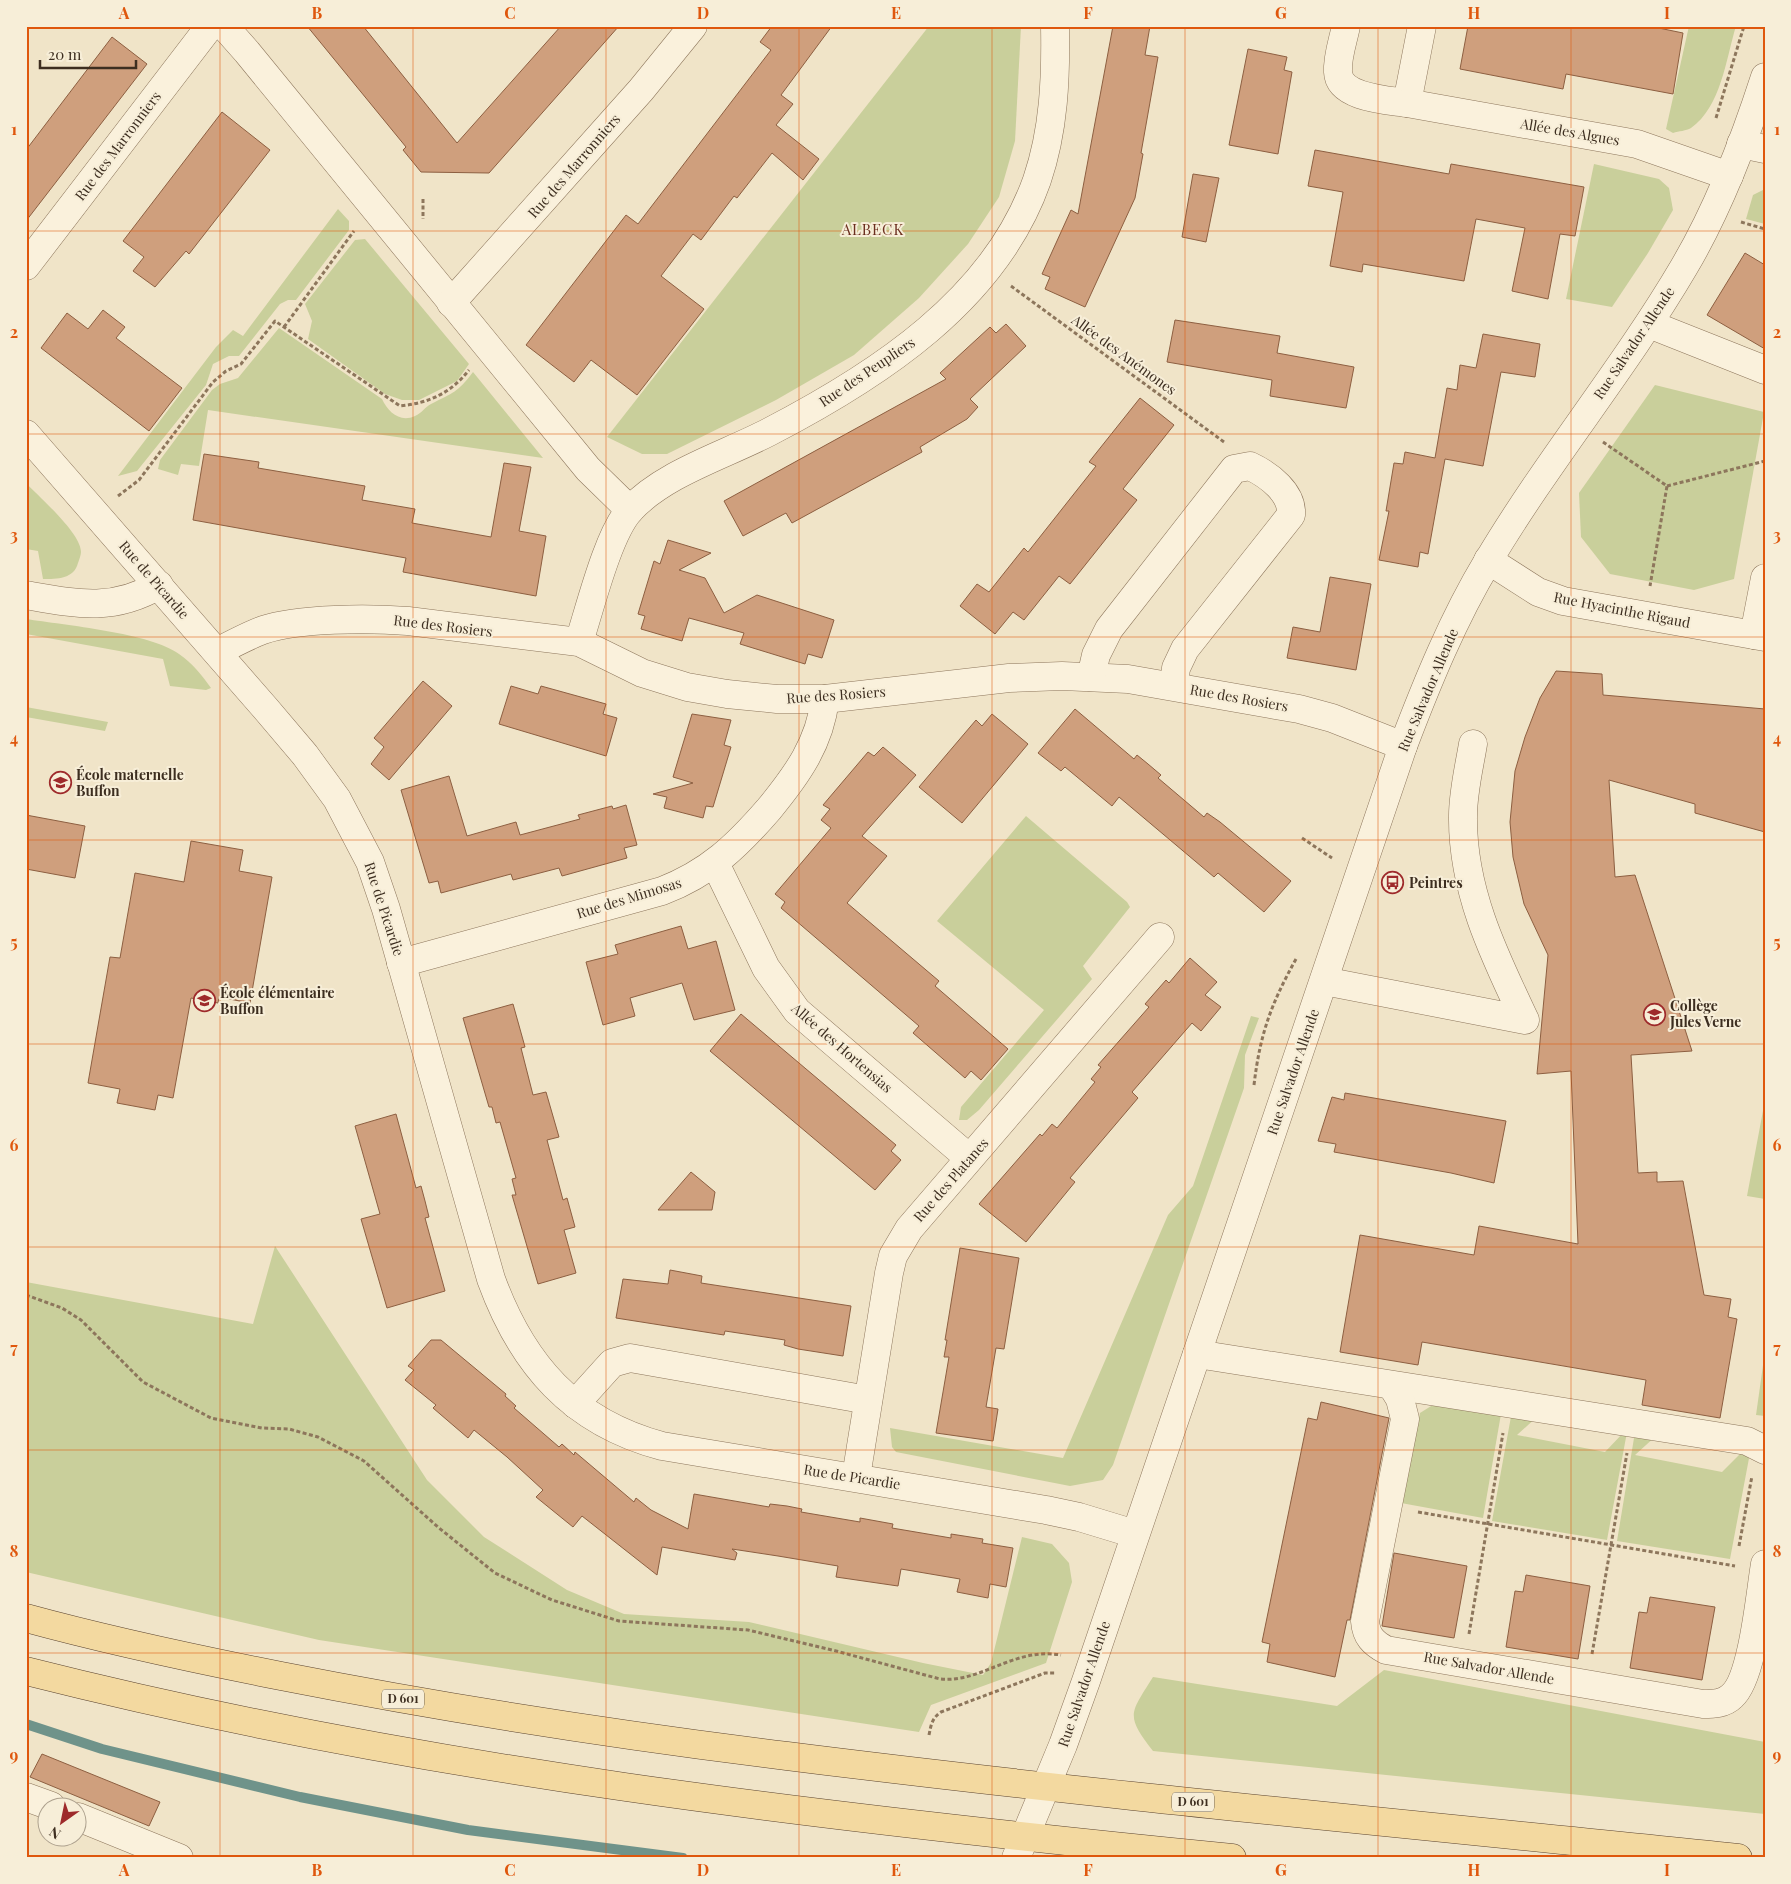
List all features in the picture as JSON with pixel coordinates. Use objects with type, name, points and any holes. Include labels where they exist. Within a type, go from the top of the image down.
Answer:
[{"type":"main road","name":"D 601","points":[[26,1618],[207,1661],[494,1715],[714,1748],[1046,1786],[1738,1858]]},
{"type":"main road","points":[[26,1671],[156,1703],[378,1748],[697,1798],[1021,1847],[1232,1858]]},
{"type":"street","name":"Rue des Marronniers","points":[[26,266],[210,26]]},
{"type":"street","points":[[224,26],[588,469],[630,510]]},
{"type":"street","name":"Rue des Marronniers","points":[[452,303],[641,90],[693,26]]},
{"type":"street","name":"Rue des Peupliers","points":[[579,642],[615,535],[630,510],[657,487],[794,419],[873,370],[927,330],[959,301],[987,269],[1019,220],[1037,180],[1053,105],[1056,64],[1055,26]]},
{"type":"street","name":"Allée des Algues","points":[[1346,26],[1338,66],[1338,78],[1342,83],[1362,95],[1636,144],[1729,176]]},
{"type":"street","points":[[1407,103],[1422,26]]},
{"type":"street","name":"Rue Salvador Allende","points":[[1021,1847],[1086,1681],[1403,746],[1446,643],[1488,560],[1649,324],[1699,241],[1729,176],[1753,147],[1765,77]]},
{"type":"street","points":[[1649,324],[1765,370]]},
{"type":"street","name":"Rue de Picardie","points":[[26,434],[159,584],[305,755],[345,813],[378,884],[491,1279],[502,1308],[529,1356],[555,1386],[575,1404],[622,1432],[655,1444],[1064,1513],[1136,1534]]},
{"type":"street","points":[[1091,676],[1096,655],[1109,629],[1234,470],[1242,466],[1250,466],[1258,470],[1285,492],[1290,501],[1291,515],[1185,649],[1176,668],[1174,686]]},
{"type":"street","name":"Rue Hyacinthe Rigaud","points":[[1488,560],[1550,598],[1759,636]]},
{"type":"street","points":[[1759,636],[1765,578]]},
{"type":"street","points":[[26,595],[68,602],[102,604],[132,599],[159,584]]},
{"type":"street","name":"Rue des Rosiers","points":[[217,652],[262,630],[292,623],[389,619],[579,642],[625,667],[687,687],[778,699],[825,699],[1009,678],[1091,676],[1128,679],[1300,709],[1332,718],[1403,746]]},
{"type":"street","name":"Rue des Mimosas","points":[[401,963],[662,891],[688,880],[715,863],[742,840],[800,771],[819,729],[825,699]]},
{"type":"street","points":[[1324,981],[1526,1020],[1488,939],[1476,907],[1468,872],[1463,816],[1465,789],[1473,744]]},
{"type":"street","name":"Allée des Hortensias","points":[[715,863],[766,968],[797,1011],[969,1158]]},
{"type":"street","name":"Rue des Platanes","points":[[856,1477],[893,1256],[909,1229],[1160,937]]},
{"type":"street","points":[[1197,1354],[1747,1441],[1765,1450]]},
{"type":"street","points":[[575,1404],[612,1363],[630,1358],[868,1400]]},
{"type":"street","name":"Rue Salvador Allende","points":[[1392,1386],[1400,1399],[1405,1419],[1365,1621],[1366,1630],[1375,1644],[1386,1650],[1703,1704],[1720,1702],[1732,1696],[1740,1688],[1748,1665],[1765,1564]]},
{"type":"street","points":[[26,1797],[38,1801]]},
{"type":"street","points":[[88,1824],[127,1849],[179,1858]]},
{"type":"path","points":[[401,240],[424,225],[423,199]]},
{"type":"path","points":[[1734,220],[1765,229]]},
{"type":"path","points":[[284,327],[360,224]]},
{"type":"path","name":"Allée des Anémones","points":[[987,269],[1215,435],[1233,452],[1242,466]]},
{"type":"path","points":[[95,513],[139,480],[214,382],[226,371],[241,364],[275,321],[400,406],[422,404],[452,390],[488,345]]},
{"type":"path","points":[[1579,425],[1668,486],[1765,461]]},
{"type":"path","points":[[1645,616],[1668,486]]},
{"type":"path","points":[[1302,838],[1332,858]]},
{"type":"path","points":[[26,1295],[62,1308],[81,1320],[143,1382],[211,1418],[262,1428],[289,1429],[318,1437],[364,1461],[439,1528],[494,1573],[552,1600],[619,1621],[748,1630],[940,1679],[955,1680],[1026,1655],[1044,1652],[1061,1655]]},
{"type":"path","points":[[1464,1664],[1508,1404]]},
{"type":"path","points":[[1586,1684],[1633,1423]]},
{"type":"path","points":[[1388,1507],[1735,1566]]},
{"type":"path","points":[[929,1735],[932,1723],[941,1712],[1045,1673],[1055,1672],[1086,1681]]},
{"type":"green space","points":[[929,26],[1021,26],[1015,141],[999,197],[968,244],[919,298],[854,355],[776,400],[667,454],[642,454],[607,437]]},
{"type":"green space","points":[[1689,26],[1736,26],[1721,82],[1709,108],[1691,128],[1673,133],[1666,129]]},
{"type":"green space","points":[[1594,164],[1659,179],[1669,188],[1673,210],[1648,253],[1612,307],[1566,299]]},
{"type":"green space","points":[[1765,189],[1765,224],[1746,219],[1753,195]]},
{"type":"green space","points":[[338,209],[349,221],[349,230],[296,300],[288,300],[280,304],[239,356],[229,356],[213,364],[206,385],[137,471],[118,476],[216,347],[233,330],[243,336]]},
{"type":"green space","points":[[365,239],[469,364],[457,381],[419,400],[402,400],[385,394],[308,339],[312,321],[305,304],[355,240]]},
{"type":"green space","points":[[279,328],[382,399],[395,415],[404,418],[417,415],[429,405],[455,391],[473,372],[543,458],[208,410],[199,466],[181,464],[178,475],[158,469],[160,460],[212,390],[220,384],[238,378]]},
{"type":"green space","points":[[1655,385],[1764,412],[1734,579],[1694,590],[1610,574],[1581,537],[1579,493]]},
{"type":"green space","points":[[26,483],[67,526],[79,544],[81,552],[79,559],[76,568],[69,575],[43,579],[38,551],[26,549]]},
{"type":"green space","points":[[26,619],[128,635],[166,647],[188,661],[211,688],[206,690],[170,686],[163,659],[26,634]]},
{"type":"green space","points":[[26,707],[108,722],[105,731],[26,717]]},
{"type":"green space","points":[[1026,816],[1127,902],[1130,907],[1083,966],[1092,979],[979,1110],[967,1120],[959,1120],[961,1107],[1044,1010],[937,921]]},
{"type":"green space","points":[[1251,1016],[1259,1018],[1245,1055],[1244,1088],[1113,1465],[1103,1480],[1070,1486],[896,1452],[892,1447],[890,1428],[1063,1458],[1168,1215],[1193,1186]]},
{"type":"green space","points":[[1765,1100],[1765,1199],[1747,1196]]},
{"type":"green space","points":[[275,1246],[427,1480],[484,1537],[567,1590],[624,1614],[749,1622],[923,1663],[983,1675],[991,1663],[1022,1537],[1052,1544],[1069,1563],[1072,1582],[1046,1663],[931,1705],[919,1732],[319,1640],[26,1572],[26,1282],[253,1324]]},
{"type":"green space","points":[[1765,1351],[1765,1416],[1756,1415]]},
{"type":"green space","points":[[1436,1403],[1501,1414],[1483,1518],[1401,1503],[1420,1413]]},
{"type":"green space","points":[[1512,1411],[1539,1415],[1517,1435],[1605,1452],[1624,1432],[1627,1432],[1607,1540],[1492,1521]]},
{"type":"green space","points":[[1635,1432],[1657,1435],[1635,1455],[1722,1472],[1742,1452],[1750,1453],[1730,1559],[1617,1541]]},
{"type":"green space","points":[[1384,1670],[1765,1742],[1765,1814],[1153,1751],[1135,1722],[1134,1714],[1139,1699],[1153,1677],[1337,1706]]},
{"type":"building","points":[[307,26],[363,26],[457,143],[561,26],[619,26],[489,173],[421,172],[403,150],[406,147]]},
{"type":"building","points":[[772,26],[832,26],[781,95],[793,104],[776,125],[819,159],[803,180],[772,153],[737,198],[734,196],[701,240],[693,234],[661,276],[704,309],[637,395],[591,360],[574,382],[526,345],[626,215],[638,224],[771,50],[760,42]]},
{"type":"building","points":[[1113,26],[1150,26],[1145,55],[1158,57],[1135,198],[1085,307],[1045,289],[1050,277],[1042,274],[1071,210],[1078,214]]},
{"type":"building","points":[[1468,26],[1649,26],[1683,33],[1673,94],[1566,74],[1563,89],[1460,69]]},
{"type":"building","points":[[112,37],[147,64],[26,221],[26,150]]},
{"type":"building","points":[[1248,49],[1287,57],[1284,70],[1292,72],[1278,154],[1229,145]]},
{"type":"building","points":[[222,112],[270,150],[189,254],[186,251],[155,287],[133,271],[144,257],[123,241]]},
{"type":"building","points":[[1315,150],[1449,174],[1451,164],[1584,187],[1575,236],[1560,234],[1548,299],[1512,291],[1525,228],[1476,219],[1464,281],[1363,264],[1362,272],[1330,266],[1343,192],[1308,186]]},
{"type":"building","points":[[1193,174],[1219,178],[1206,242],[1182,237]]},
{"type":"building","points":[[1745,253],[1765,265],[1765,349],[1707,315]]},
{"type":"building","points":[[103,310],[125,327],[116,338],[182,388],[149,431],[41,348],[67,313],[88,329]]},
{"type":"building","points":[[1175,320],[1280,336],[1277,353],[1354,367],[1346,408],[1270,396],[1272,380],[1167,362]]},
{"type":"building","points":[[1006,324],[1026,346],[970,399],[978,407],[967,419],[920,447],[922,452],[792,523],[786,513],[743,536],[724,501],[946,379],[940,373],[990,327],[996,333]]},
{"type":"building","points":[[1483,334],[1540,344],[1535,377],[1501,372],[1483,466],[1445,459],[1428,554],[1420,552],[1418,567],[1379,560],[1389,511],[1386,511],[1394,463],[1403,464],[1405,452],[1435,458],[1447,388],[1457,390],[1460,365],[1476,368]]},
{"type":"building","points":[[1140,398],[1174,425],[1123,489],[1137,500],[1070,584],[1059,576],[1024,620],[1013,612],[995,634],[960,606],[977,584],[989,592],[1024,548],[1028,552],[1096,466],[1089,462]]},
{"type":"building","points":[[204,454],[259,462],[258,468],[365,486],[362,500],[415,509],[412,523],[491,537],[504,463],[531,467],[519,531],[546,536],[536,596],[403,572],[406,558],[193,520]]},
{"type":"building","points":[[668,540],[711,553],[679,570],[705,578],[724,613],[757,595],[834,620],[822,658],[808,654],[805,664],[740,644],[744,633],[689,618],[682,641],[641,629],[645,616],[638,614],[654,561],[660,564]]},
{"type":"building","points":[[1330,577],[1371,584],[1356,670],[1287,658],[1293,627],[1320,632]]},
{"type":"building","points":[[1556,671],[1602,674],[1603,695],[1765,709],[1765,832],[1695,813],[1695,804],[1609,780],[1615,877],[1635,875],[1692,1051],[1631,1055],[1638,1173],[1657,1172],[1657,1182],[1683,1181],[1704,1295],[1731,1299],[1728,1317],[1737,1319],[1720,1418],[1642,1405],[1646,1380],[1422,1342],[1418,1365],[1340,1352],[1360,1235],[1474,1255],[1479,1226],[1578,1244],[1571,1071],[1537,1074],[1548,955],[1524,904],[1513,857],[1510,822],[1515,771],[1525,737],[1540,698]]},
{"type":"building","points":[[423,681],[452,706],[389,780],[371,764],[384,747],[374,738]]},
{"type":"building","points":[[511,686],[538,694],[541,686],[606,704],[603,714],[617,718],[606,756],[499,724]]},
{"type":"building","points":[[1075,709],[1134,759],[1137,755],[1148,764],[1161,775],[1158,778],[1204,817],[1207,813],[1220,822],[1291,881],[1264,912],[1218,873],[1214,877],[1119,797],[1112,806],[1065,767],[1061,771],[1038,753]]},
{"type":"building","points":[[692,714],[731,720],[724,745],[731,747],[713,807],[706,806],[703,818],[664,808],[667,797],[653,794],[693,783],[673,777]]},
{"type":"building","points":[[992,714],[1028,744],[962,823],[919,787],[976,720],[982,726]]},
{"type":"building","points":[[883,747],[916,775],[862,836],[887,856],[847,903],[939,981],[935,986],[1008,1049],[981,1080],[971,1071],[965,1078],[913,1033],[919,1026],[781,908],[785,902],[775,894],[831,828],[821,820],[830,809],[823,805],[868,752],[874,756]]},
{"type":"building","points":[[449,776],[467,836],[516,822],[520,835],[580,819],[578,815],[612,806],[613,809],[626,805],[637,845],[624,848],[627,858],[562,876],[559,868],[513,880],[511,874],[441,893],[438,881],[429,883],[401,790]]},
{"type":"building","points":[[26,815],[85,826],[75,878],[26,869]]},
{"type":"building","points":[[191,841],[243,850],[239,871],[272,877],[250,1003],[219,997],[218,1003],[191,998],[173,1098],[158,1095],[155,1110],[117,1103],[120,1089],[88,1083],[110,957],[120,958],[135,873],[184,882]]},
{"type":"building","points":[[681,926],[688,949],[716,941],[735,1010],[694,1020],[682,983],[630,998],[635,1016],[603,1025],[586,962],[618,954],[615,945]]},
{"type":"building","points":[[1190,958],[1217,982],[1205,995],[1221,1007],[1201,1031],[1192,1023],[1132,1092],[1138,1098],[1070,1178],[1075,1182],[1026,1242],[979,1204],[1040,1134],[1042,1136],[1052,1124],[1057,1128],[1095,1082],[1091,1079],[1101,1067],[1098,1065],[1149,1007],[1145,1004],[1166,980],[1169,983]]},
{"type":"building","points":[[513,1004],[525,1047],[521,1048],[533,1095],[546,1092],[559,1137],[547,1140],[563,1200],[567,1198],[575,1227],[564,1230],[576,1273],[538,1284],[512,1195],[516,1195],[512,1179],[516,1178],[500,1122],[496,1123],[492,1107],[489,1107],[463,1018]]},
{"type":"building","points":[[741,1014],[896,1145],[891,1151],[901,1160],[875,1190],[710,1051]]},
{"type":"building","points":[[1345,1093],[1506,1121],[1494,1183],[1451,1173],[1334,1152],[1336,1144],[1318,1141],[1332,1097],[1344,1100]]},
{"type":"building","points":[[396,1114],[416,1188],[421,1186],[429,1217],[425,1218],[445,1291],[387,1308],[361,1219],[380,1214],[355,1126]]},
{"type":"building","points":[[691,1172],[715,1192],[712,1210],[658,1210]]},
{"type":"building","points":[[960,1248],[1019,1258],[1004,1349],[996,1348],[986,1407],[998,1409],[993,1441],[936,1433],[949,1357],[944,1357],[947,1340],[945,1340]]},
{"type":"building","points":[[670,1270],[702,1276],[701,1283],[851,1306],[843,1356],[798,1349],[784,1345],[785,1340],[725,1331],[724,1335],[616,1318],[623,1279],[668,1284]]},
{"type":"building","points":[[431,1340],[441,1340],[506,1394],[505,1396],[516,1406],[514,1408],[559,1447],[562,1444],[574,1455],[575,1452],[634,1502],[636,1498],[651,1510],[688,1529],[694,1494],[769,1507],[770,1504],[787,1506],[802,1509],[801,1512],[860,1522],[860,1518],[893,1524],[892,1528],[951,1538],[951,1534],[983,1539],[982,1543],[1013,1548],[1006,1587],[990,1584],[988,1598],[957,1592],[960,1579],[901,1569],[898,1586],[836,1577],[838,1566],[732,1549],[737,1553],[735,1560],[662,1547],[657,1575],[582,1516],[573,1527],[536,1497],[543,1490],[507,1457],[474,1430],[468,1438],[433,1408],[436,1405],[405,1380],[414,1370],[408,1366]]},
{"type":"building","points":[[1321,1402],[1389,1418],[1350,1620],[1347,1620],[1335,1677],[1267,1662],[1270,1644],[1262,1642],[1308,1418],[1317,1420]]},
{"type":"building","points":[[1394,1553],[1467,1566],[1454,1638],[1382,1626]]},
{"type":"building","points":[[1526,1575],[1590,1586],[1578,1659],[1506,1647],[1515,1591],[1523,1592]]},
{"type":"building","points":[[1650,1597],[1715,1607],[1702,1680],[1630,1668],[1639,1612],[1647,1613]]},
{"type":"building","points":[[42,1754],[160,1802],[149,1826],[88,1801],[88,1796],[76,1796],[30,1777]]},
{"type":"waterway","points":[[26,1724],[102,1749],[300,1797],[468,1830],[683,1858]]},
{"type":"place","name":"École maternelle Buffon","points":[[60,783]]},
{"type":"place","name":"Peintres","points":[[1393,883]]},
{"type":"place","name":"École élémentaire Buffon","points":[[204,1001]]},
{"type":"place","name":"Collège Jules Verne","points":[[1654,1014]]},
{"type":"district","name":"ALBECK","points":[[873,230]]}]
